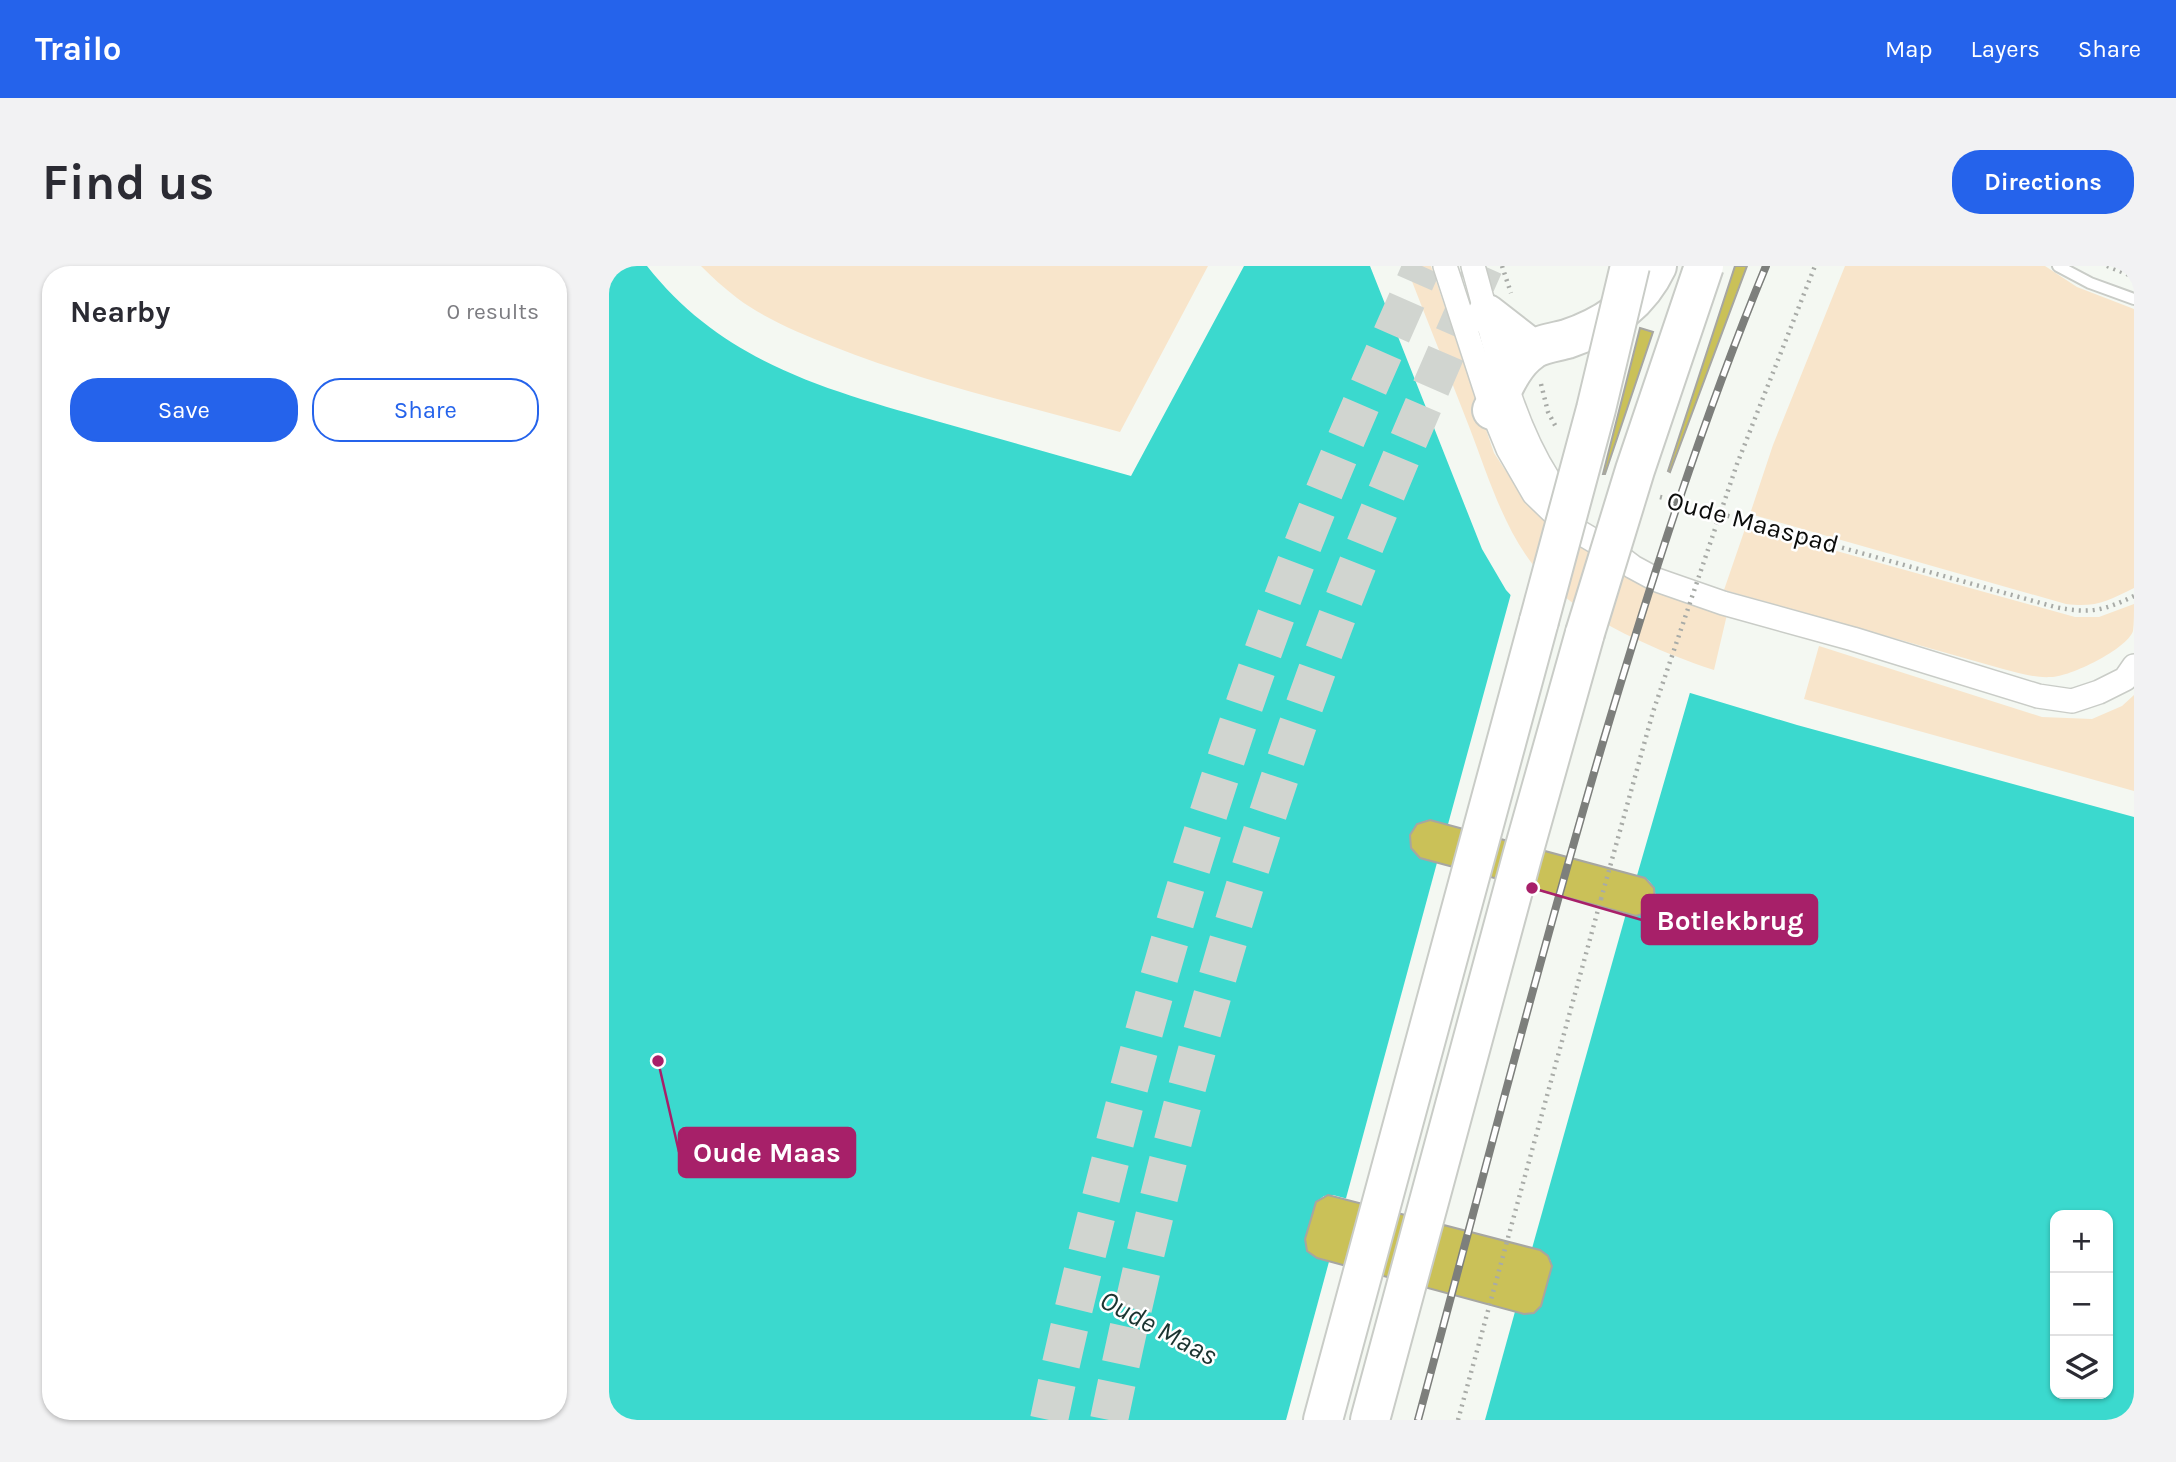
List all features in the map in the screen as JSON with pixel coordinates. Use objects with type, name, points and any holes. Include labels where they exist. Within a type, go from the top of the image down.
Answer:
[{"type":"highway","points":[[1323,1420],[1572,500],[1630,266]]},
{"type":"highway","points":[[1499,396],[1512,372],[1532,349],[1575,336],[1627,307],[1638,297],[1657,266]]},
{"type":"highway","points":[[1370,1420],[1585,632],[1635,470],[1704,266]]},
{"type":"highway","points":[[1501,309],[1532,349]]},
{"type":"street","points":[[1445,266],[1499,396],[1516,415],[1532,452],[1551,483],[1613,552],[1633,567],[1657,580],[1723,603],[1853,639],[2038,696],[2072,701],[2125,679],[2134,666]]},
{"type":"street","points":[[1473,266],[1501,309],[1499,396]]},
{"type":"lane","points":[[2058,266],[2090,283],[2134,299]]},
{"type":"path","points":[[1501,309],[1502,266]]},
{"type":"path","points":[[1458,1420],[1653,712],[1737,464],[1815,266]]},
{"type":"path","points":[[2107,266],[2134,277]]},
{"type":"path","points":[[1532,349],[1548,412],[1558,431]]},
{"type":"path","name":"Oude Maaspad","points":[[1648,494],[2077,612],[2098,611],[2134,596]]},
{"type":"shaded area","points":[[701,266],[1208,266],[1120,432],[939,382],[832,346],[759,313],[732,294]]},
{"type":"shaded area","points":[[1406,266],[1431,266],[1494,453],[1527,503],[1567,532],[1729,606],[1714,670],[1648,645],[1602,622],[1562,595],[1532,564],[1520,547],[1501,509]]},
{"type":"shaded area","points":[[1845,266],[2045,266],[2077,287],[2134,309],[2134,588],[2101,602],[2066,604],[1750,514],[1773,445]]},
{"type":"shaded area","points":[[1746,526],[2075,617],[2099,617],[2134,604],[2133,631],[2129,638],[2109,653],[2060,676],[2039,677],[2003,669],[1724,590]]},
{"type":"shaded area","points":[[1819,646],[2042,717],[2092,719],[2122,706],[2134,695],[2134,791],[1804,699]]},
{"type":"water","points":[[609,266],[647,266],[678,300],[710,328],[746,351],[822,386],[1131,476],[1244,266],[1370,266],[1482,549],[1506,590],[1535,621],[1573,646],[1677,689],[1797,725],[2134,817],[2134,1420],[609,1420]],"holes":[[[1430,820],[1645,878],[1654,888],[1655,900],[1648,910],[1636,916],[1420,858],[1412,847],[1411,835],[1417,825]],[[1333,1195],[1540,1250],[1551,1261],[1551,1271],[1541,1306],[1534,1313],[1525,1314],[1317,1258],[1307,1251],[1305,1239],[1316,1202],[1324,1196]]]},
{"type":"pier","points":[[1512,590],[1537,619],[1575,642],[1691,689],[1636,879],[1447,828]]},
{"type":"pier","points":[[1438,859],[1627,910],[1531,1252],[1345,1202]]},
{"type":"pier","points":[[1330,1258],[1516,1308],[1485,1420],[1286,1420]]},
{"type":"building","points":[[1735,266],[1747,266],[1670,472],[1668,471]]},
{"type":"building","points":[[1640,328],[1653,332],[1603,474]]},
{"type":"building","points":[[1430,820],[1645,878],[1654,888],[1655,901],[1648,912],[1636,916],[1420,858],[1411,848],[1410,835],[1417,824]]},
{"type":"building","points":[[1328,1195],[1540,1250],[1548,1256],[1552,1266],[1541,1306],[1534,1313],[1524,1314],[1317,1258],[1307,1251],[1305,1239],[1316,1202]]},
{"type":"tunnel","points":[[1049,1420],[1131,1080],[1221,773],[1302,547],[1422,266]]},
{"type":"tunnel","points":[[1109,1420],[1147,1245],[1191,1072],[1268,815],[1317,671],[1362,554],[1484,266]]},
{"type":"railway","points":[[1418,1420],[1555,911],[1621,682],[1699,442],[1766,266]]},
{"type":"place","name":"Botlekbrug","points":[[1532,888]]},
{"type":"place","name":"Oude Maas","points":[[658,1061]]}]
